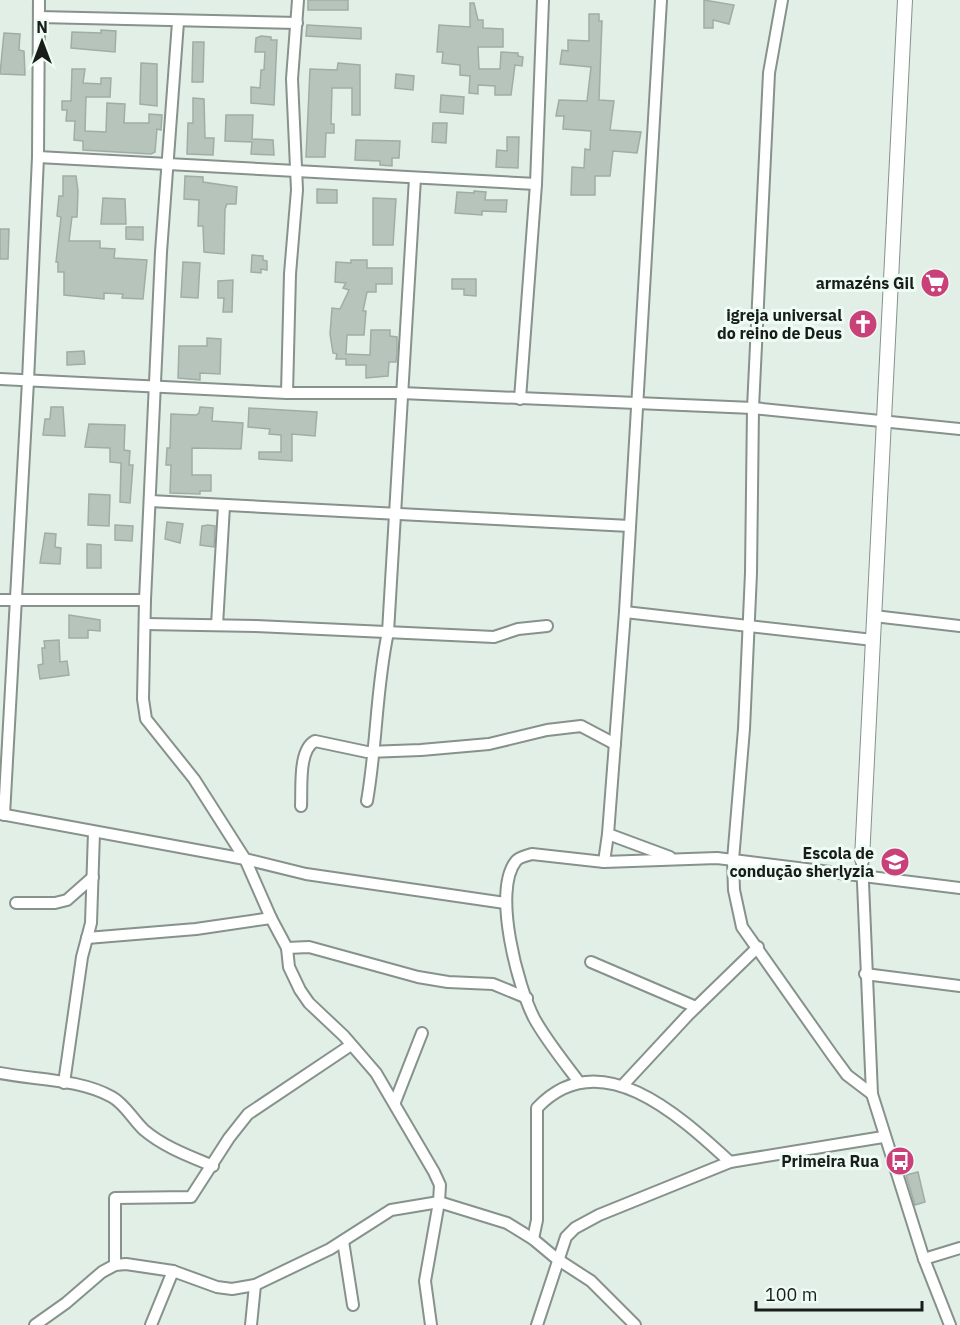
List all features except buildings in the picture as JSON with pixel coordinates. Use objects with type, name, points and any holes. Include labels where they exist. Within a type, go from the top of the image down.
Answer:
[{"type":"street","points":[[39,0],[38,157],[28,381],[18,600],[2,815],[245,859],[306,874],[505,903]]},
{"type":"street","points":[[287,393],[290,274],[295,226],[296,172],[292,79],[298,0]]},
{"type":"street","points":[[520,399],[536,184],[543,0]]},
{"type":"street","points":[[604,862],[625,612],[661,0]]},
{"type":"street","points":[[782,0],[769,73],[753,408],[749,626],[733,860],[736,908],[742,927],[833,1056],[847,1075],[872,1094]]},
{"type":"street","points":[[905,0],[862,859],[865,975],[872,1094],[924,1259],[950,1325]]},
{"type":"street","points":[[39,16],[178,22],[297,23]]},
{"type":"street","points":[[178,22],[167,165],[145,600],[143,699],[146,719],[194,779],[245,859],[287,948],[289,967],[300,990],[309,1003],[376,1073],[434,1172],[440,1185],[439,1202],[425,1281],[431,1325]]},
{"type":"street","points":[[38,157],[536,184]]},
{"type":"street","points":[[367,801],[376,752],[377,701],[388,632],[415,178]]},
{"type":"street","points":[[0,379],[287,393],[402,393],[753,408],[960,429]]},
{"type":"street","points":[[150,501],[630,526]]},
{"type":"street","points":[[217,625],[224,506]]},
{"type":"street","points":[[0,600],[145,600]]},
{"type":"street","points":[[625,612],[873,640]]},
{"type":"street","points":[[874,616],[960,626]]},
{"type":"street","points":[[145,624],[494,637],[518,629],[547,626]]},
{"type":"street","points":[[301,806],[305,753],[310,744],[315,741],[376,752],[489,744],[570,726],[581,726],[615,744]]},
{"type":"street","points":[[64,1083],[82,957],[91,923],[94,832]]},
{"type":"street","points":[[608,834],[675,859]]},
{"type":"street","points":[[579,1082],[534,1018],[515,959],[505,903],[507,879],[516,861],[522,857],[532,854],[604,862],[717,858],[960,888]]},
{"type":"street","points":[[16,903],[55,903],[67,900],[93,877]]},
{"type":"street","points":[[87,938],[196,929],[271,918]]},
{"type":"street","points":[[287,948],[309,947],[447,982],[493,984],[527,998]]},
{"type":"street","points":[[624,1085],[696,1007],[758,948]]},
{"type":"street","points":[[591,962],[696,1007]]},
{"type":"street","points":[[865,975],[960,986]]},
{"type":"street","points":[[395,1102],[422,1033]]},
{"type":"street","points":[[115,1265],[115,1198],[191,1197],[229,1138],[248,1114],[351,1045]]},
{"type":"street","points":[[0,1073],[64,1083],[111,1096],[120,1102],[144,1130],[176,1151],[213,1166]]},
{"type":"street","points":[[533,1239],[537,1220],[537,1108],[579,1082],[595,1081],[624,1085],[668,1111],[730,1162]]},
{"type":"street","points":[[537,1325],[566,1237],[591,1219],[730,1162],[884,1137]]},
{"type":"street","points":[[35,1325],[66,1303],[102,1272],[115,1265],[126,1264],[173,1271],[217,1287],[232,1289],[255,1285],[282,1274],[343,1241],[391,1210],[439,1202],[507,1223],[533,1239],[557,1259],[591,1281],[635,1325]]},
{"type":"street","points":[[343,1241],[353,1305]]},
{"type":"street","points":[[924,1259],[960,1248]]},
{"type":"street","points":[[151,1325],[173,1271]]},
{"type":"street","points":[[251,1325],[255,1285]]},
{"type":"place","name":"armazéns Gil","points":[[935,283]]},
{"type":"place","name":"igreja universal do reino de Deus","points":[[863,324]]},
{"type":"place","name":"Escola de condução sherlyzia","points":[[895,862]]},
{"type":"place","name":"Primeira Rua","points":[[900,1161]]}]
